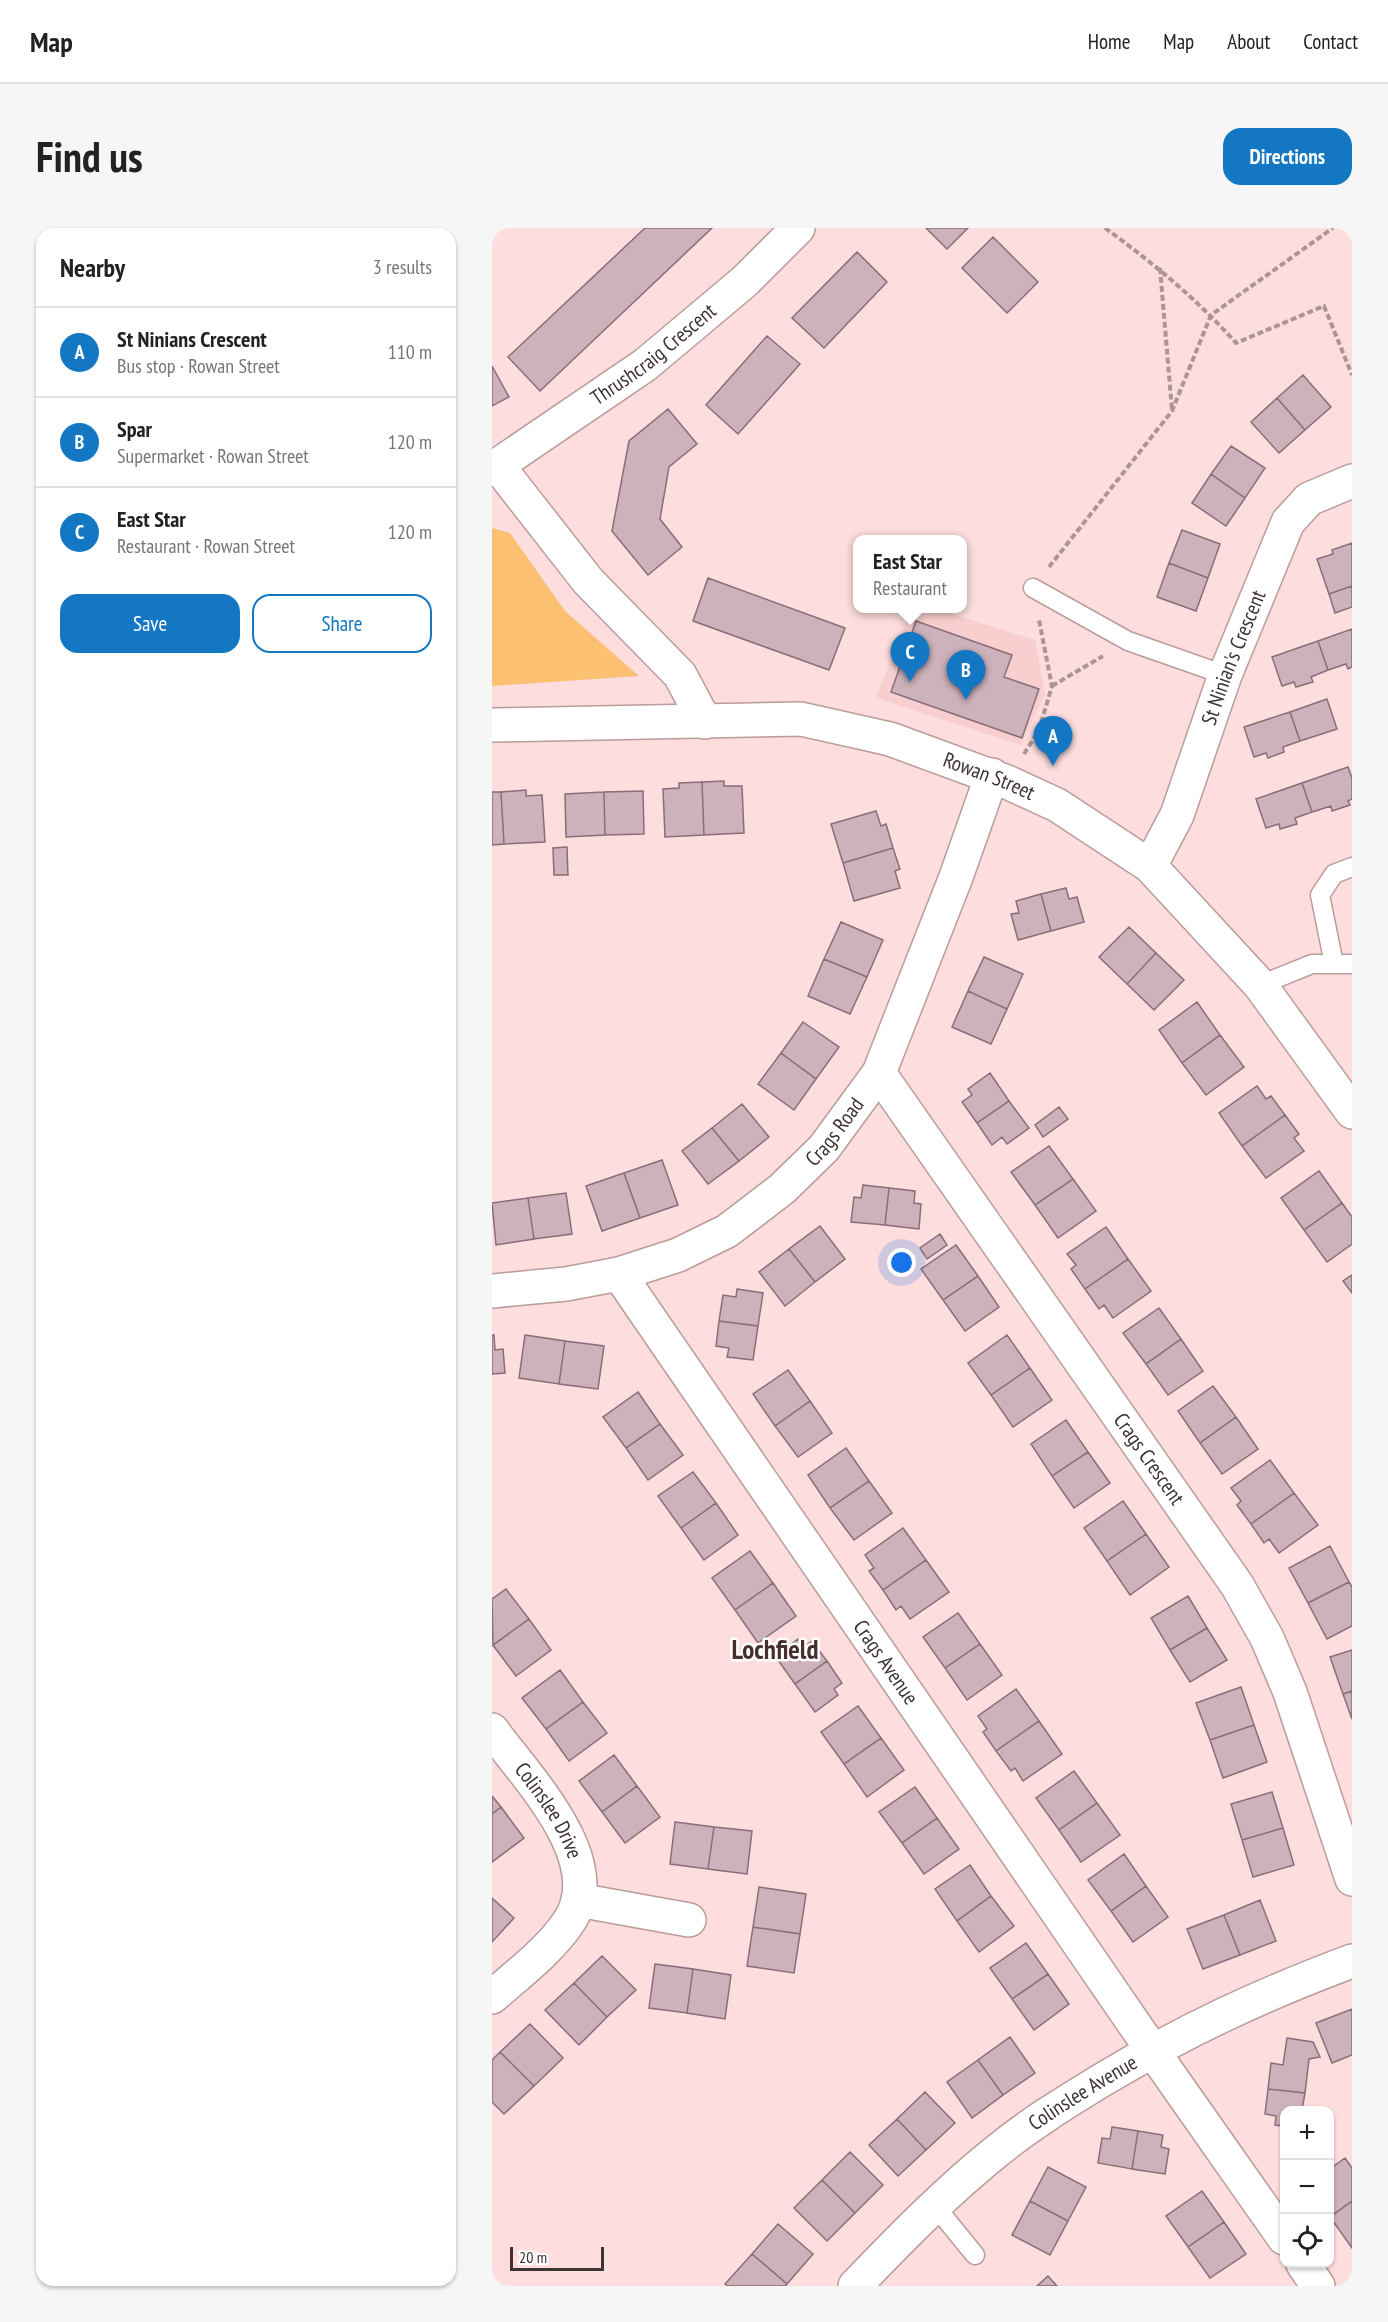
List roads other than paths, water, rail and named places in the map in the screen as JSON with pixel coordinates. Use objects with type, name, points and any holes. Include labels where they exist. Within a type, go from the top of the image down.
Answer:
[{"type":"street","name":"Thrushcraig Crescent","points":[[705,722],[680,675],[588,581],[495,467],[645,365],[732,293],[798,228]]},
{"type":"street","name":"St Ninian's Crescent","points":[[1150,866],[1177,815],[1225,675],[1288,522],[1308,499],[1352,481]]},
{"type":"street","name":"Rowan Street","points":[[492,724],[801,719],[890,739],[999,778],[1057,805],[1150,866],[1260,985],[1352,1112]]},
{"type":"street","name":"Crags Road","points":[[492,1291],[567,1284],[620,1274],[678,1255],[727,1231],[782,1189],[824,1148],[879,1073],[956,877],[999,778]]},
{"type":"street","name":"Crags Crescent","points":[[879,1073],[1238,1585],[1267,1638],[1290,1692],[1352,1879]]},
{"type":"street","name":"Crags Avenue","points":[[620,1274],[1152,2050],[1280,2232]]},
{"type":"street","name":"Colinslee Drive","points":[[492,1730],[563,1826],[574,1851],[580,1877],[578,1900],[569,1922],[544,1951],[492,1997]]},
{"type":"street","points":[[578,1900],[689,1920]]},
{"type":"street","name":"Colinslee Avenue","points":[[855,2286],[935,2206],[996,2151],[1049,2112],[1152,2050],[1238,2007],[1352,1961]]},
{"type":"street","points":[[1306,2268],[1318,2286]]},
{"type":"lane","points":[[1033,588],[1128,641],[1225,675]]},
{"type":"lane","points":[[1260,985],[1312,964],[1343,964],[1320,896],[1334,874],[1352,867]]},
{"type":"lane","points":[[935,2206],[975,2255]]},
{"type":"place","name":"East Star","points":[[910,682]]},
{"type":"place","name":"Spar","points":[[966,700]]},
{"type":"place","name":"St Ninians Crescent","points":[[1053,766]]},
{"type":"district","name":"Lochfield","points":[[775,1650]]}]
